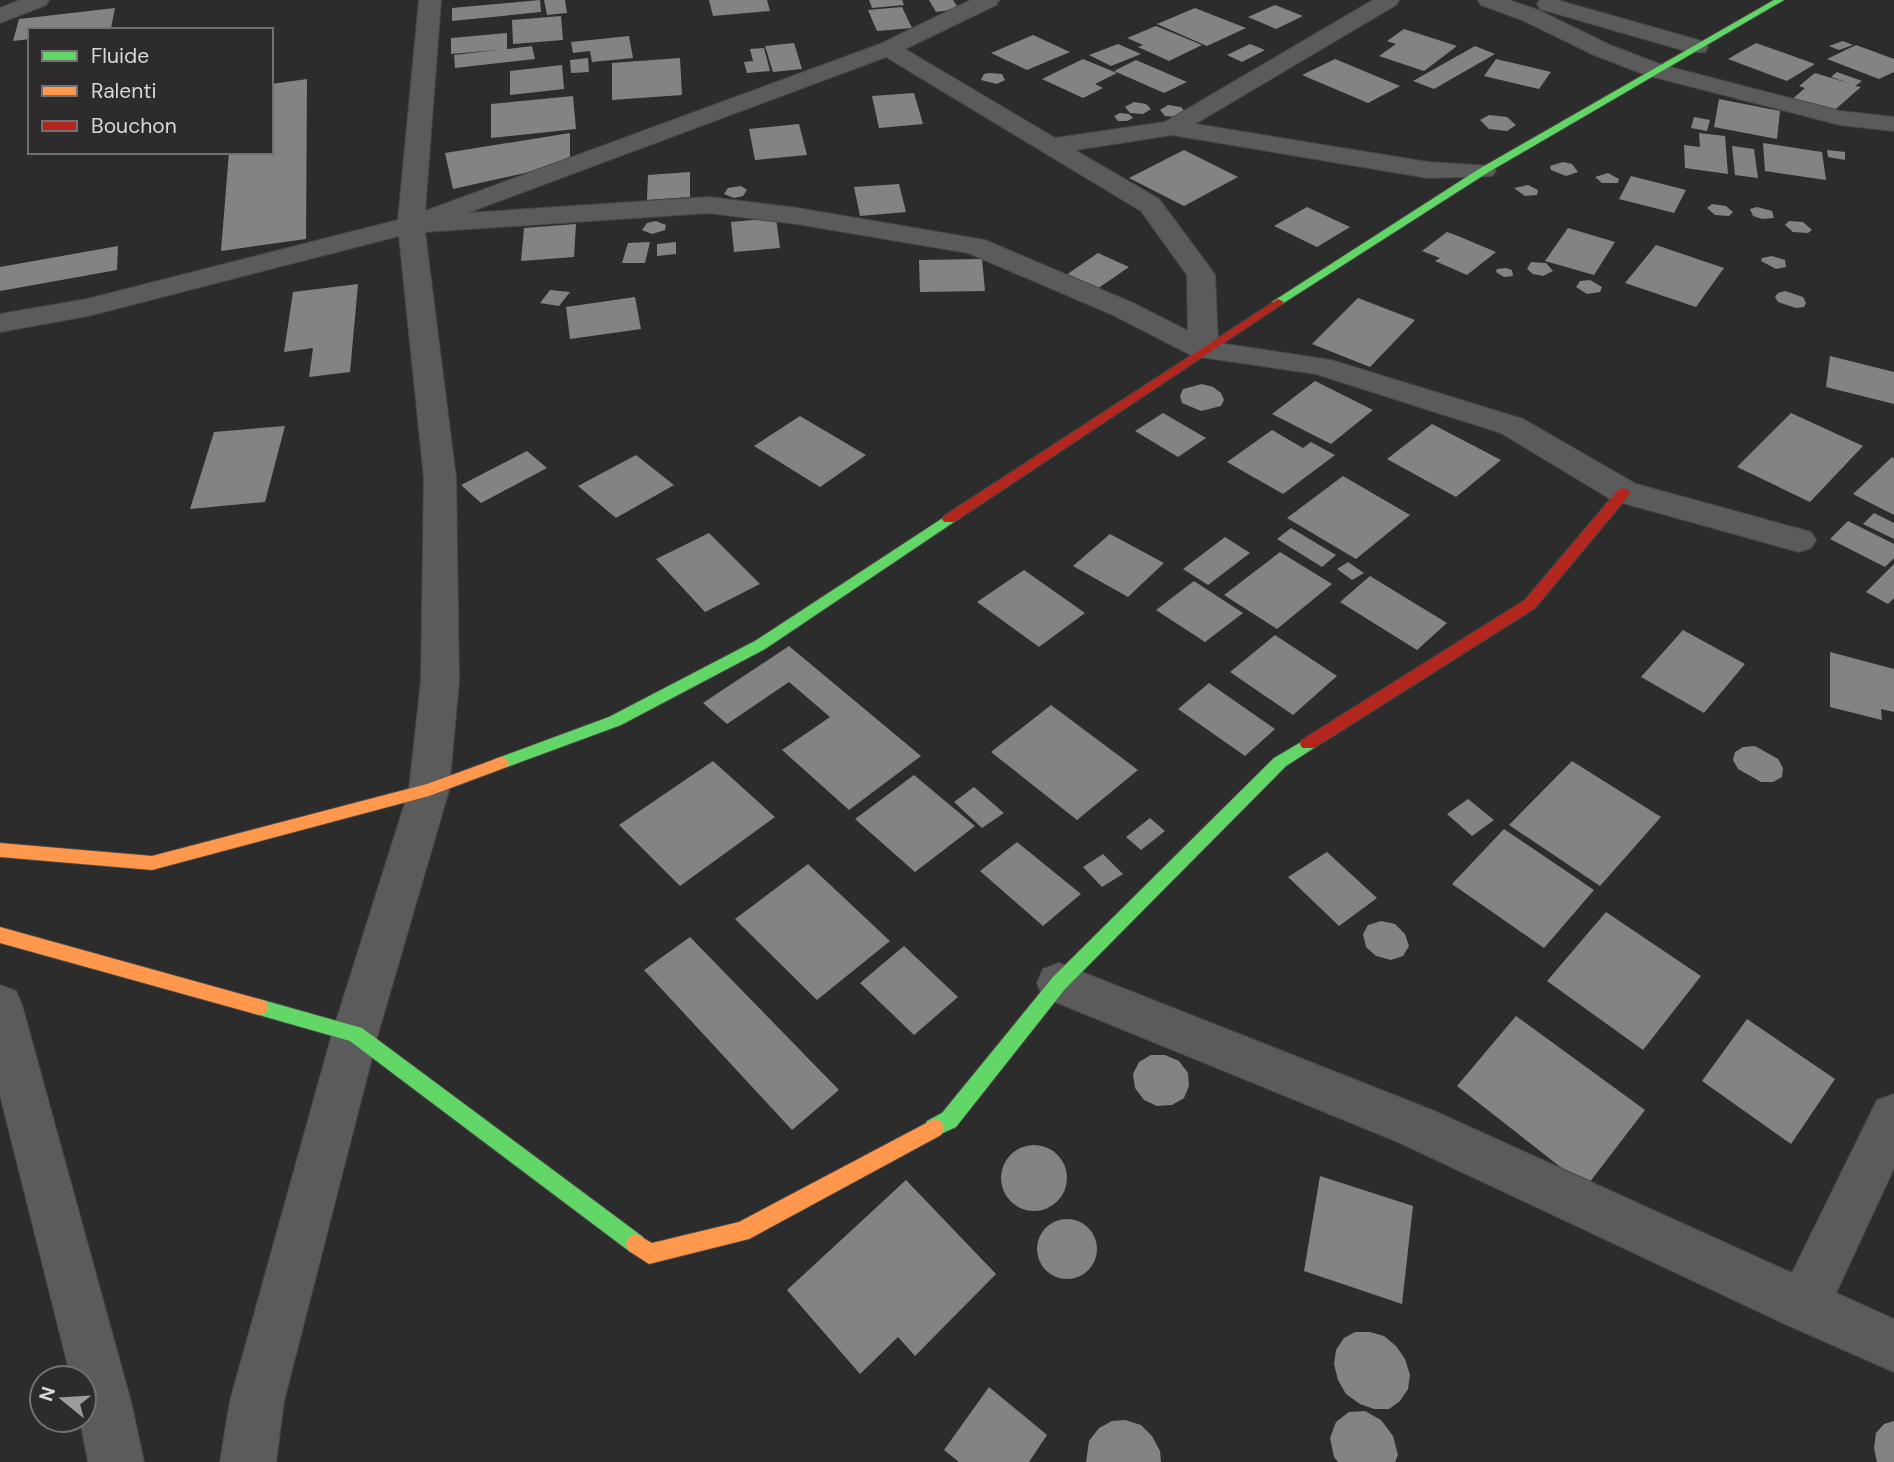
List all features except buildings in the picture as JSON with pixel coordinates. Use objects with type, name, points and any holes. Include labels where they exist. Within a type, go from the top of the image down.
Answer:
[{"type":"street","points":[[0,16],[38,0]]},
{"type":"street","points":[[248,1462],[257,1401],[355,1034],[429,790],[440,681],[440,478],[411,225],[430,0]]},
{"type":"street","points":[[0,323],[88,307],[411,225],[888,49],[988,0]]},
{"type":"street","points":[[1172,128],[1388,0]]},
{"type":"street","points":[[1489,0],[1530,15],[1602,50],[1654,70],[1840,118],[1894,124]]},
{"type":"street","points":[[1536,0],[1698,47]]},
{"type":"street","points":[[0,850],[152,863],[429,790],[615,721],[760,645],[1203,349],[1483,171],[1654,70],[1780,0]]},
{"type":"street","points":[[888,49],[1150,205],[1201,275],[1203,349]]},
{"type":"street","points":[[1052,146],[1172,128],[1428,170],[1483,171]]},
{"type":"street","points":[[411,225],[709,205],[797,216],[975,246],[1123,309],[1203,349],[1320,366],[1511,426],[1624,492],[1799,540]]},
{"type":"street","points":[[0,935],[355,1034],[649,1254],[742,1231],[949,1120],[1059,983],[1280,762],[1530,604],[1624,492]]},
{"type":"street","points":[[1059,983],[1415,1126],[1894,1346]]},
{"type":"street","points":[[0,1004],[104,1402],[116,1462]]},
{"type":"street","points":[[1803,1306],[1894,1116]]},
{"type":"traffic: fast","points":[[1278,302],[1483,171],[1780,0]]},
{"type":"traffic: fast","points":[[501,763],[615,721],[760,645],[949,519]]},
{"type":"traffic: fast","points":[[934,1128],[949,1120],[1059,983],[1280,762],[1308,744]]},
{"type":"traffic: fast","points":[[259,1007],[355,1034],[636,1244]]},
{"type":"traffic: slow","points":[[0,850],[152,863],[429,790],[501,763]]},
{"type":"traffic: slow","points":[[0,935],[259,1007]]},
{"type":"traffic: slow","points":[[636,1244],[649,1254],[742,1232],[934,1128]]},
{"type":"traffic: jam","points":[[949,519],[1278,302]]},
{"type":"traffic: jam","points":[[1308,744],[1530,604],[1624,492]]}]
